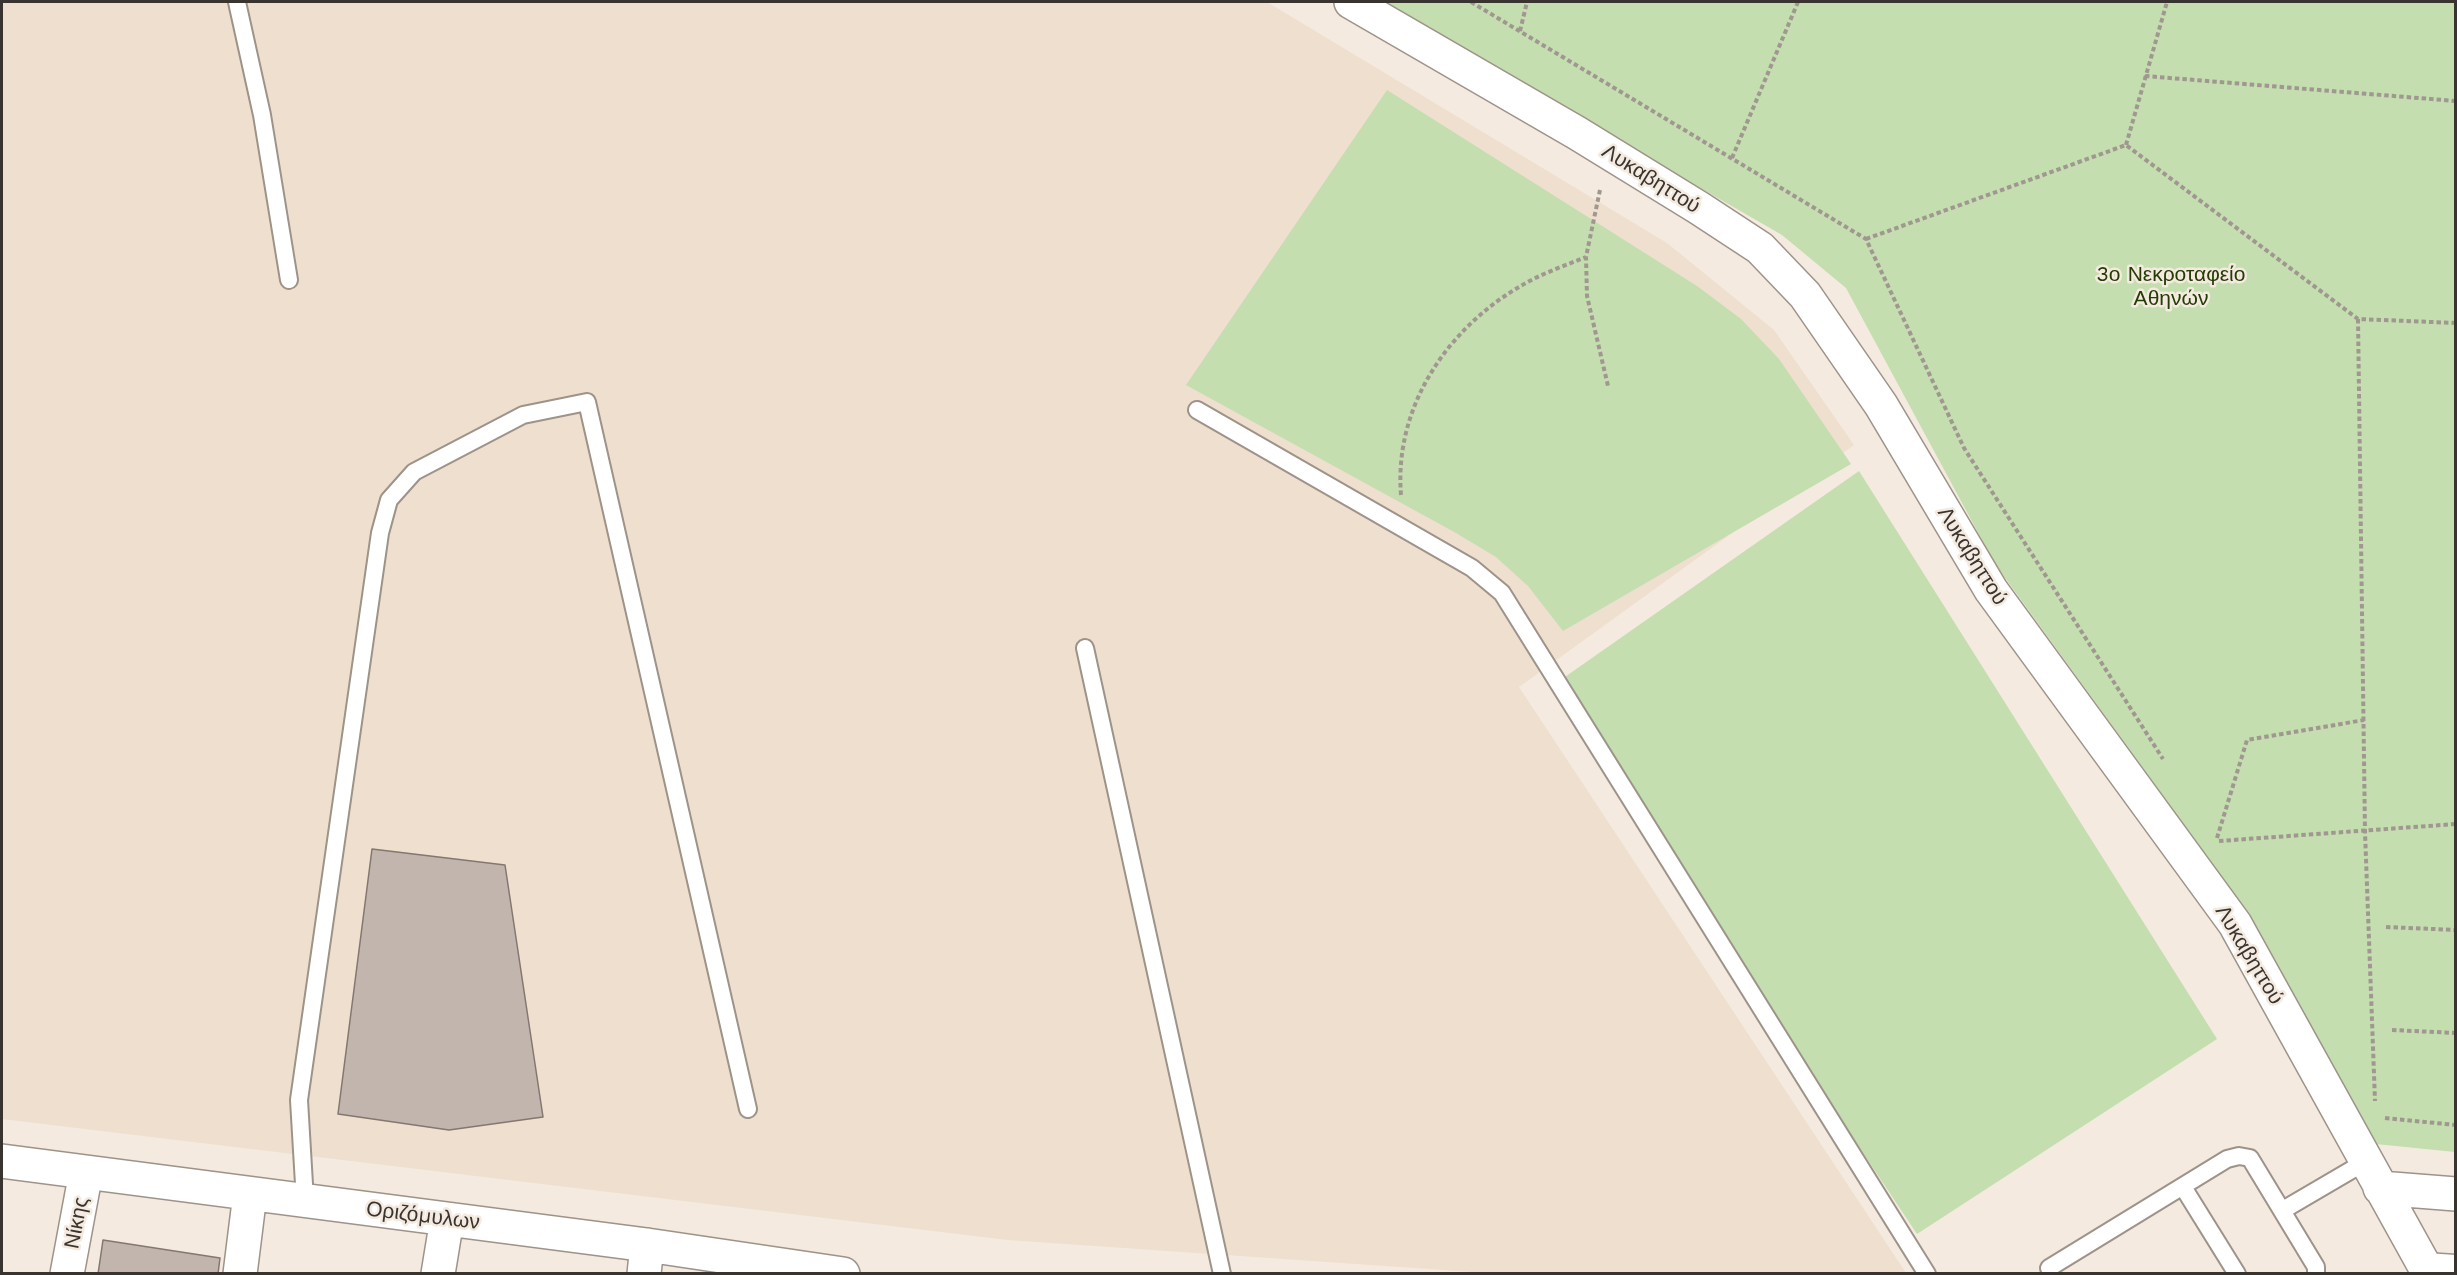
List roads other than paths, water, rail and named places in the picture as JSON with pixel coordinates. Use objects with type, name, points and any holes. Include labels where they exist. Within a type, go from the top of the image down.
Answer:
[{"type":"street","name":"Λυκαβηττού","points":[[1351,2],[1610,153],[1760,248],[1805,295],[1881,405],[1991,590],[2235,924],[2373,1175],[2436,1268]]},
{"type":"street","name":"Οριζόμυλων","points":[[2,1161],[447,1219],[646,1259],[843,1274]]},
{"type":"street","name":"Νίκης","points":[[67,1274],[86,1172]]},
{"type":"street","points":[[2373,1175],[2456,1194]]},
{"type":"street","points":[[240,1274],[250,1194]]},
{"type":"street","points":[[438,1274],[447,1219]]},
{"type":"lane","points":[[237,2],[262,115],[289,280]]},
{"type":"lane","points":[[305,1201],[299,1100],[380,533],[389,500],[414,472],[523,415],[587,402],[748,1109]]},
{"type":"lane","points":[[1197,410],[1472,568],[1502,593],[1927,1274]]},
{"type":"lane","points":[[1085,648],[1222,1274]]},
{"type":"lane","points":[[2049,1268],[2227,1159],[2239,1156],[2250,1158],[2316,1267],[2316,1274]]},
{"type":"lane","points":[[2283,1210],[2373,1175]]},
{"type":"lane","points":[[2182,1187],[2237,1274]]},
{"type":"park label","name":"3ο Νεκροταφείο Αθηνών","points":[[2171,287]]}]
